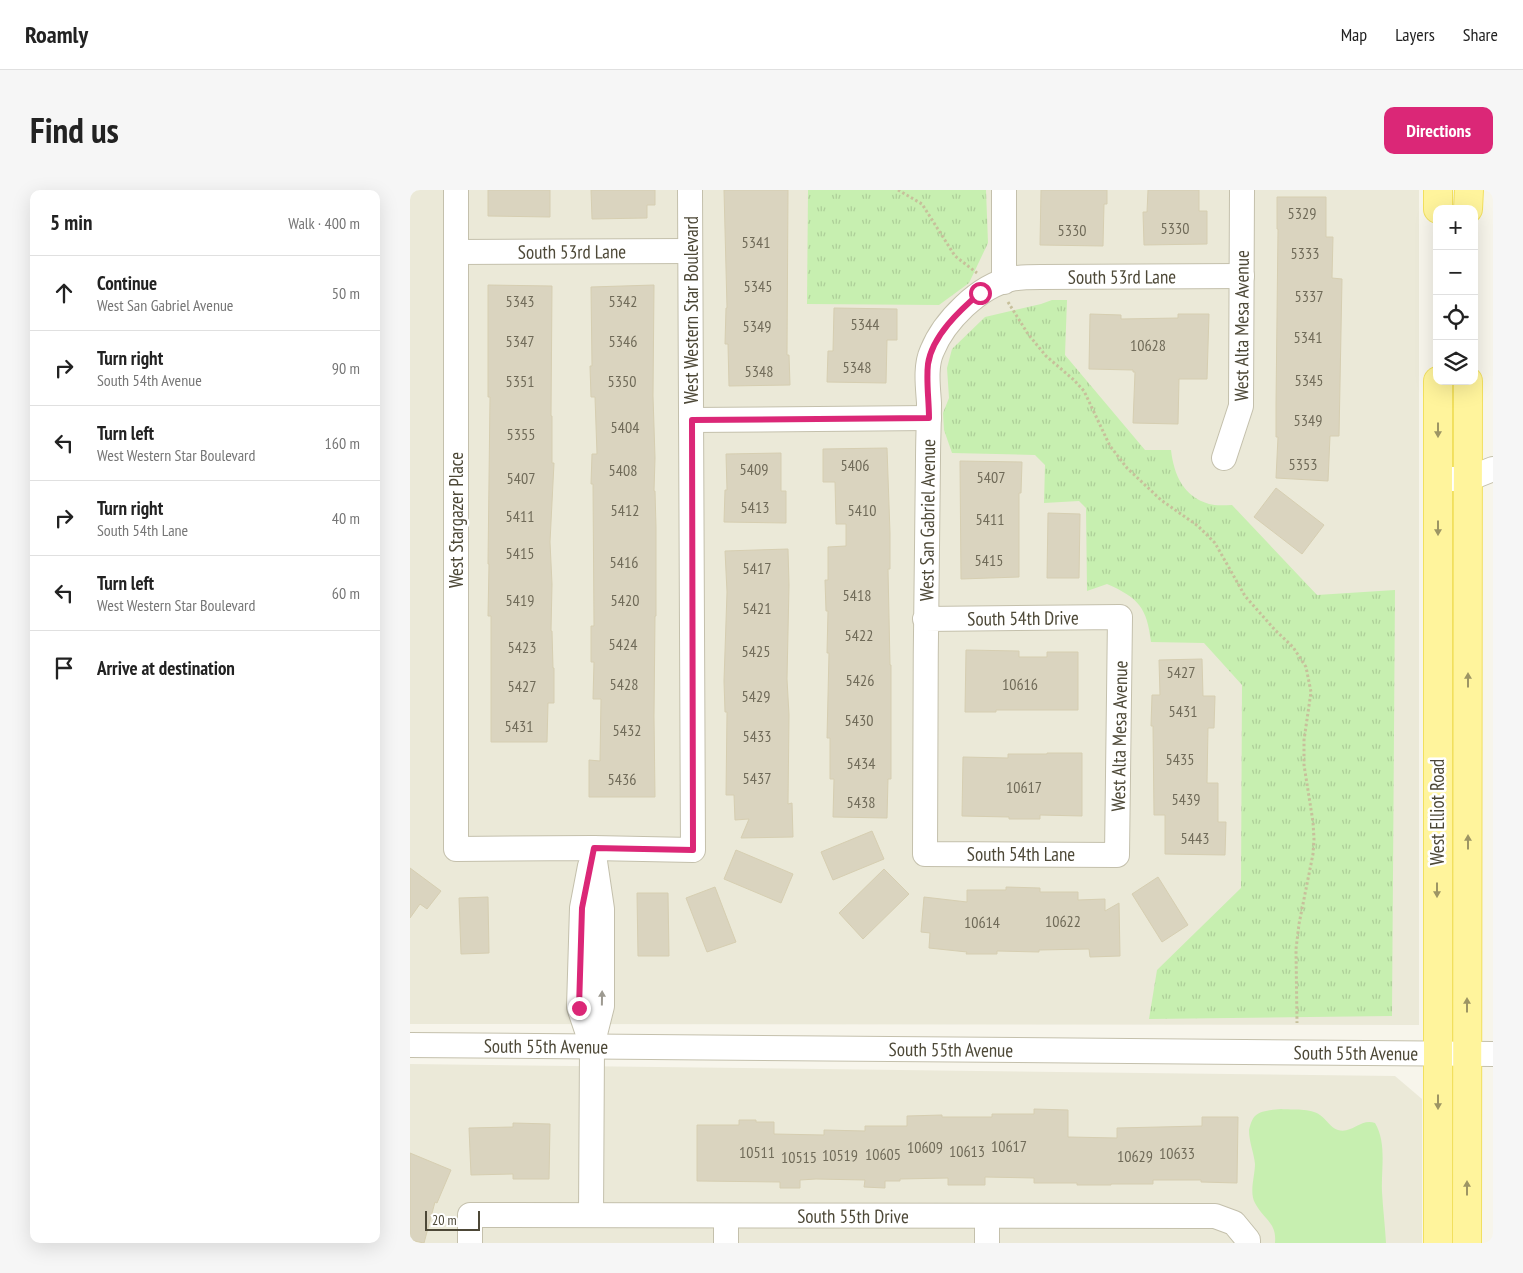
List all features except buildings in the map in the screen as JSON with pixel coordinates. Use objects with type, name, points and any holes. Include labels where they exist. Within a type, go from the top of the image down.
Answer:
[{"type":"main road","points":[[1438,190],[1438,205]]},
{"type":"main road","points":[[1468,190],[1468,205]]},
{"type":"main road","name":"West Elliot Road","points":[[1438,385],[1438,1243]]},
{"type":"main road","name":"West Elliot Road","points":[[1467,1243],[1480,1054],[1480,483],[1468,385]]},
{"type":"street","name":"West Stargazer Place","points":[[456,190],[456,849],[594,848]]},
{"type":"street","name":"West Western Star Boulevard","points":[[594,848],[693,850],[690,190]]},
{"type":"street","points":[[1000,283],[1004,190]]},
{"type":"street","name":"West Alta Mesa Avenue","points":[[1224,458],[1241,406],[1242,190]]},
{"type":"street","name":"South 53rd Lane","points":[[456,252],[690,251]]},
{"type":"street","name":"South 53rd Lane","points":[[1000,283],[1011,279],[1041,276],[1242,276]]},
{"type":"street","name":"West San Gabriel Avenue","points":[[924,854],[928,364],[931,352],[952,319],[980,293],[1000,283]]},
{"type":"street","points":[[692,420],[929,418]]},
{"type":"street","points":[[1438,479],[1480,483],[1493,469]]},
{"type":"street","name":"West Alta Mesa Avenue","points":[[1118,855],[1120,617]]},
{"type":"street","name":"South 54th Drive","points":[[925,619],[1120,617]]},
{"type":"street","points":[[591,1215],[592,1046],[579,1008],[582,908],[594,848]]},
{"type":"street","name":"South 54th Lane","points":[[924,854],[1118,855]]},
{"type":"street","name":"South 55th Avenue","points":[[410,1045],[1480,1054]]},
{"type":"street","name":"South 55th Drive","points":[[470,1243],[470,1215],[1215,1216],[1234,1223],[1248,1240],[1248,1243]]},
{"type":"street","points":[[726,1216],[726,1243]]},
{"type":"street","points":[[987,1217],[987,1243]]},
{"type":"path","points":[[898,190],[922,204],[956,256],[972,270],[1000,283],[1028,334],[1046,356],[1084,391],[1110,446],[1127,468],[1161,500],[1198,526],[1214,543],[1244,596],[1274,630],[1293,647],[1306,667],[1311,692],[1304,740],[1304,765],[1314,839],[1296,949],[1297,1023]]},
{"type":"shaded area","points":[[410,190],[1419,190],[1419,1025],[410,1024]]},
{"type":"shaded area","points":[[410,1064],[1395,1076],[1422,1099],[1422,1243],[410,1243]]},
{"type":"green space","points":[[808,190],[986,190],[988,243],[969,283],[939,305],[807,304]]},
{"type":"green space","points":[[1052,300],[1067,300],[1065,355],[1145,450],[1171,450],[1177,476],[1186,490],[1193,496],[1209,504],[1232,505],[1317,595],[1395,590],[1392,1016],[1149,1019],[1157,970],[1241,888],[1242,685],[1204,643],[1151,642],[1144,612],[1127,594],[1107,584],[1087,591],[1086,508],[1079,501],[1044,503],[1045,465],[1035,455],[952,453],[944,430],[943,413],[949,398],[947,368],[952,349],[985,317]]},
{"type":"green space","points":[[1281,1109],[1307,1110],[1316,1113],[1333,1127],[1343,1131],[1365,1123],[1375,1123],[1381,1139],[1383,1156],[1382,1192],[1386,1243],[1275,1243],[1272,1225],[1253,1199],[1252,1189],[1255,1164],[1249,1130],[1253,1119],[1258,1114]]},
{"type":"route","points":[[579,1008],[582,908],[594,848],[693,850],[692,420],[929,418],[928,364],[931,352],[952,319],[980,293]]}]
